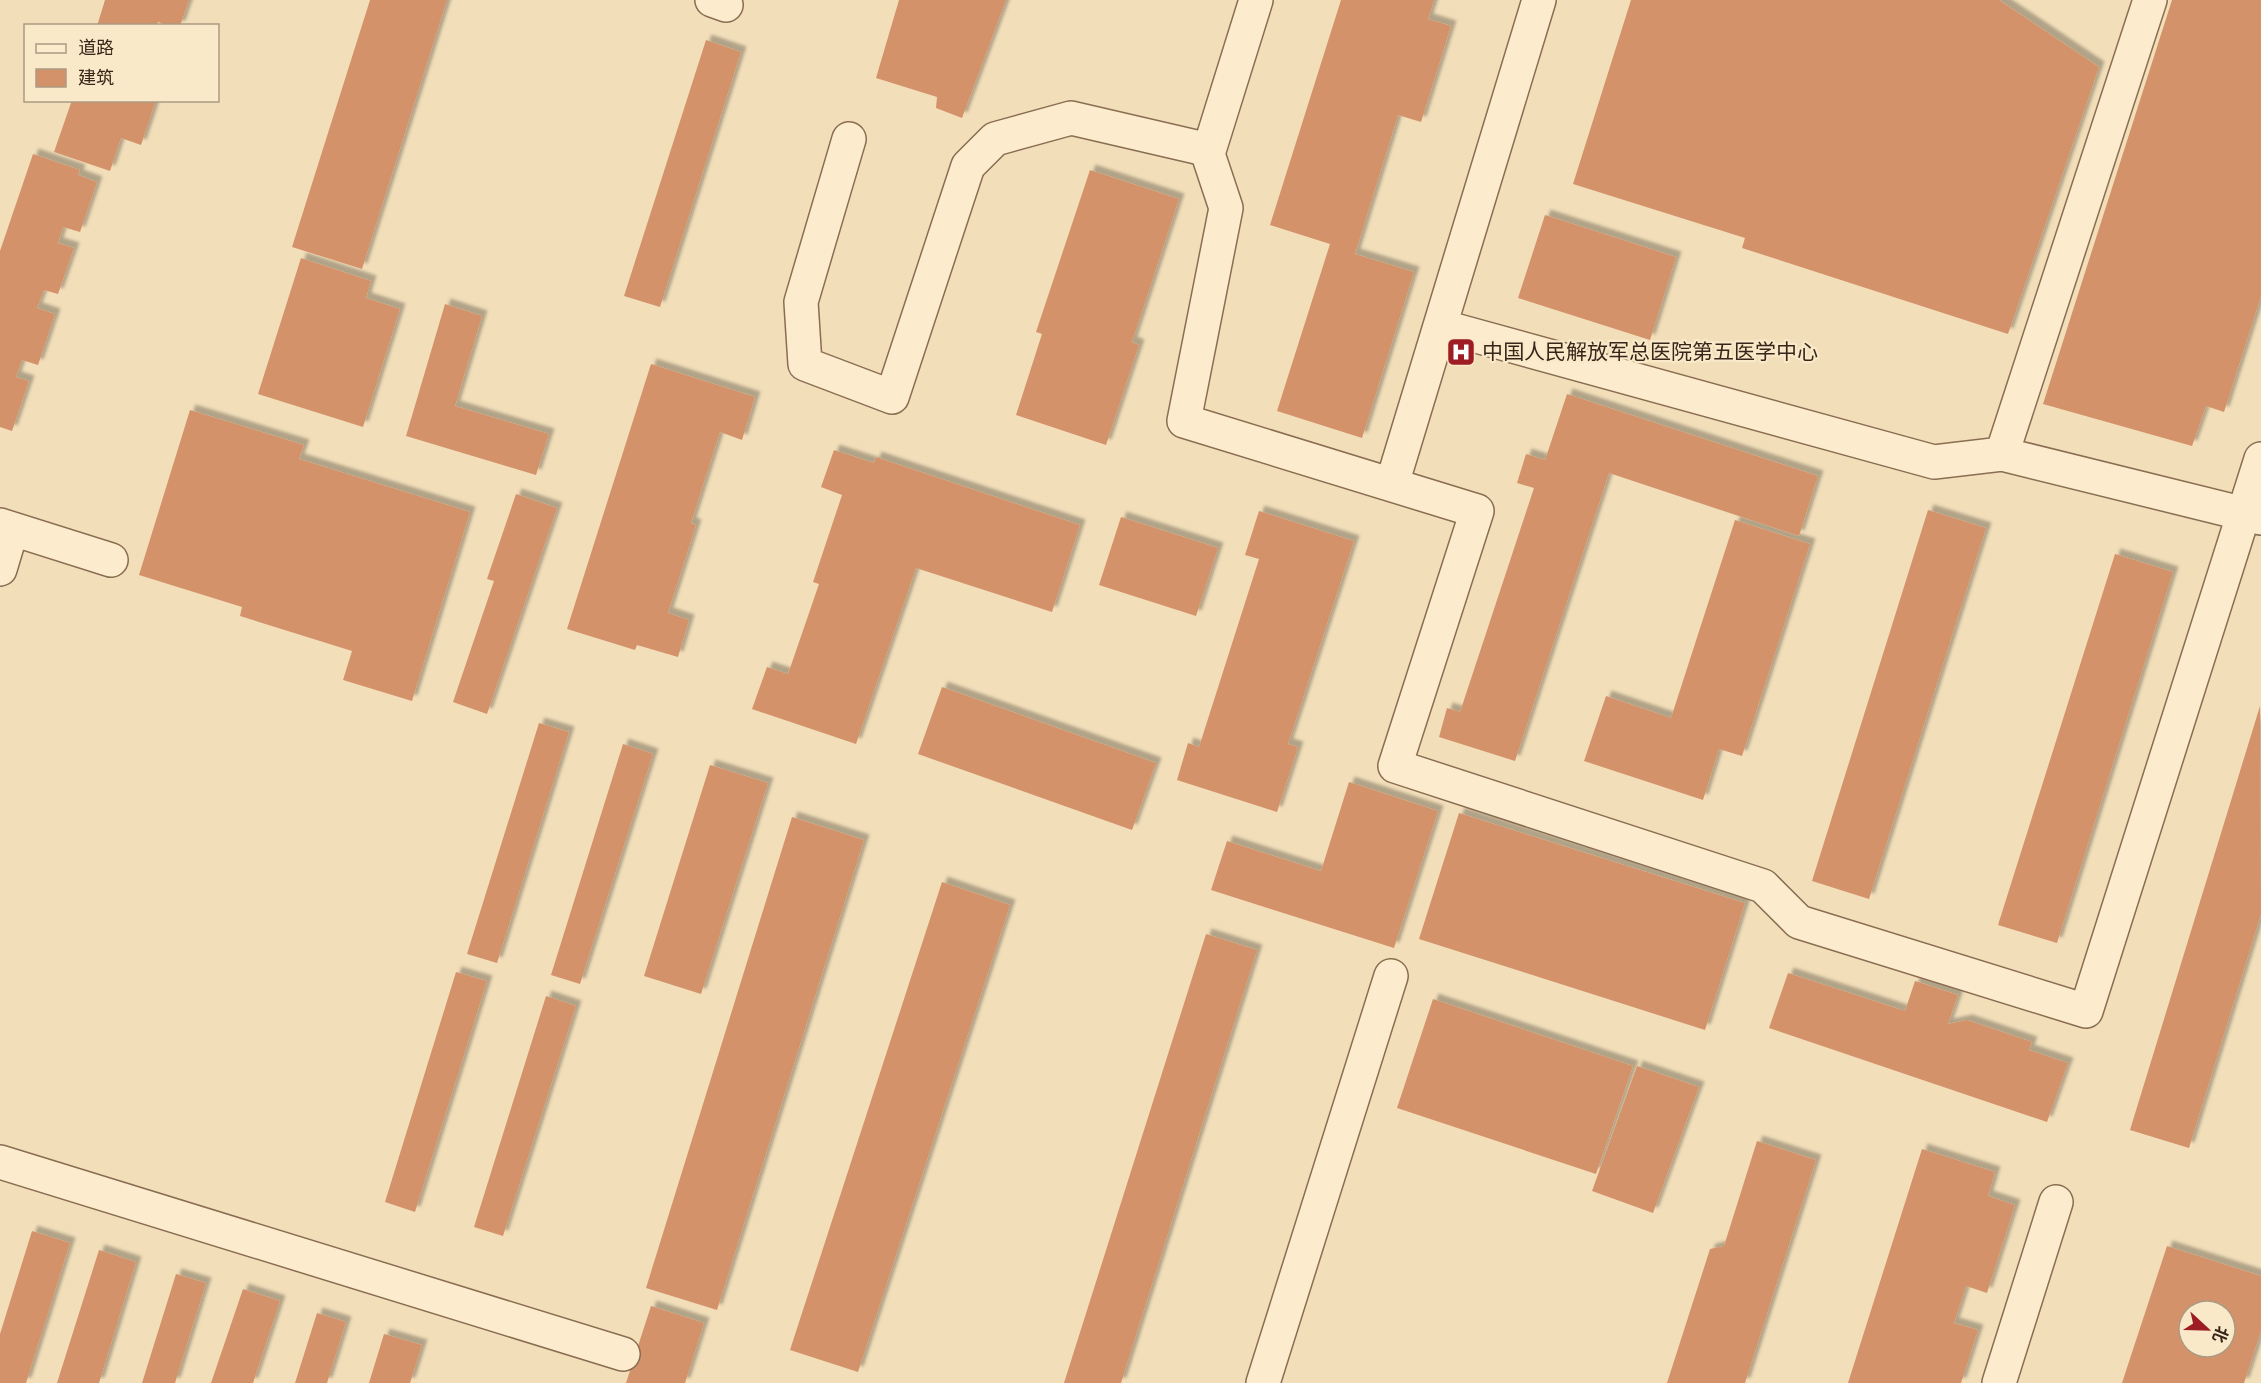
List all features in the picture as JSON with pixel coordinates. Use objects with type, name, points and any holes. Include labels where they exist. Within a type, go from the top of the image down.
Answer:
[{"type":"street","points":[[1256,0],[1208,154],[1226,208],[1184,421],[1478,511],[1395,766],[1764,886],[1799,922],[2086,1011],[2252,515],[2261,459]]},
{"type":"street","points":[[1392,484],[1539,0]]},
{"type":"street","points":[[2002,454],[2150,0]]},
{"type":"street","points":[[849,139],[801,302],[805,364],[892,397],[968,165],[995,139],[1071,118],[1209,150]]},
{"type":"street","points":[[1440,326],[1934,462],[2002,454],[2252,515]]},
{"type":"street","points":[[0,569],[6,527],[111,560]]},
{"type":"street","points":[[1263,1383],[1391,976]]},
{"type":"street","points":[[0,1162],[623,1354]]},
{"type":"street","points":[[1999,1383],[2056,1202]]},
{"type":"building","points":[[105,0],[189,0],[181,24],[158,22],[158,24],[98,24]]},
{"type":"building","points":[[370,0],[447,0],[362,269],[292,247]]},
{"type":"building","points":[[899,0],[1006,0],[962,118],[936,108],[937,97],[876,78]]},
{"type":"building","points":[[1341,0],[1434,0],[1428,19],[1451,26],[1421,122],[1398,115],[1355,254],[1414,272],[1362,438],[1277,411],[1330,244],[1270,225]]},
{"type":"building","points":[[1631,0],[1999,0],[2099,67],[2008,334],[1742,248],[1745,238],[1573,184]]},
{"type":"building","points":[[2172,0],[2261,0],[2261,296],[2224,412],[2206,406],[2192,446],[2043,404]]},
{"type":"building","points":[[706,40],[741,52],[660,307],[624,296]]},
{"type":"building","points":[[71,102],[155,102],[141,145],[121,138],[110,171],[54,152]]},
{"type":"building","points":[[33,154],[80,170],[78,175],[97,182],[80,232],[63,227],[58,243],[74,248],[58,294],[44,290],[37,308],[55,314],[38,365],[22,360],[16,377],[29,381],[12,431],[0,427],[0,251]]},
{"type":"building","points":[[1090,170],[1179,199],[1132,342],[1139,345],[1106,445],[1016,415],[1042,334],[1036,332]]},
{"type":"building","points":[[1545,215],[1676,257],[1650,340],[1518,298]]},
{"type":"building","points":[[301,258],[371,281],[366,298],[400,309],[363,427],[258,394]]},
{"type":"building","points":[[445,304],[482,316],[455,406],[549,434],[536,475],[406,436]]},
{"type":"building","points":[[651,364],[755,397],[742,440],[720,432],[691,523],[696,525],[668,613],[689,620],[678,657],[637,645],[635,650],[567,629]]},
{"type":"building","points":[[1567,394],[1818,476],[1799,536],[1609,473],[1515,761],[1439,737],[1447,708],[1460,712],[1534,488],[1517,483],[1526,454],[1545,460]]},
{"type":"building","points":[[190,410],[304,445],[299,459],[470,512],[412,701],[343,680],[352,651],[240,616],[242,607],[139,575]]},
{"type":"building","points":[[834,450],[874,463],[876,457],[1080,525],[1052,612],[916,568],[856,744],[752,709],[767,667],[788,674],[819,584],[813,582],[842,495],[821,487]]},
{"type":"building","points":[[516,494],[557,508],[487,714],[453,702],[494,581],[487,579]]},
{"type":"building","points":[[1928,510],[1986,528],[1869,899],[1812,881]]},
{"type":"building","points":[[1259,511],[1354,541],[1288,744],[1298,747],[1277,812],[1177,780],[1188,743],[1199,747],[1259,559],[1245,555]]},
{"type":"building","points":[[1121,517],[1218,548],[1196,616],[1099,585]]},
{"type":"building","points":[[1735,520],[1810,544],[1742,756],[1719,749],[1703,800],[1584,761],[1606,696],[1671,718]]},
{"type":"building","points":[[2115,554],[2173,572],[2057,943],[1998,925]]},
{"type":"building","points":[[942,687],[1156,763],[1132,830],[918,754]]},
{"type":"building","points":[[2260,706],[2261,914],[2189,1148],[2130,1130]]},
{"type":"building","points":[[539,723],[569,732],[497,963],[467,954]]},
{"type":"building","points":[[623,744],[653,754],[580,984],[551,975]]},
{"type":"building","points":[[710,765],[768,783],[701,994],[644,976]]},
{"type":"building","points":[[1349,782],[1438,811],[1394,948],[1211,890],[1227,841],[1321,871]]},
{"type":"building","points":[[1459,813],[1745,903],[1705,1030],[1419,939]]},
{"type":"building","points":[[792,817],[864,840],[717,1310],[646,1288]]},
{"type":"building","points":[[942,882],[1010,905],[858,1372],[790,1350]]},
{"type":"building","points":[[1206,934],[1257,950],[1121,1383],[1064,1383]]},
{"type":"building","points":[[456,972],[487,981],[415,1212],[385,1202]]},
{"type":"building","points":[[1788,973],[1905,1011],[1915,981],[1958,995],[1948,1024],[1967,1020],[2032,1042],[2029,1050],[2068,1063],[2047,1122],[1769,1028]]},
{"type":"building","points":[[546,996],[576,1006],[503,1236],[474,1227]]},
{"type":"building","points":[[1433,999],[1633,1066],[1596,1174],[1397,1108]]},
{"type":"building","points":[[1637,1066],[1699,1087],[1653,1213],[1592,1191]]},
{"type":"building","points":[[1757,1141],[1816,1160],[1745,1383],[1667,1383],[1710,1249],[1724,1246]]},
{"type":"building","points":[[1922,1149],[1995,1172],[1988,1196],[2015,1205],[1987,1293],[1966,1286],[1954,1323],[1978,1330],[1961,1383],[1848,1383]]},
{"type":"building","points":[[32,1231],[70,1243],[26,1383],[0,1383],[0,1334]]},
{"type":"building","points":[[2167,1246],[2261,1276],[2261,1331],[2244,1383],[2122,1383]]},
{"type":"building","points":[[99,1250],[136,1262],[99,1383],[57,1383]]},
{"type":"building","points":[[176,1274],[206,1283],[175,1383],[142,1383]]},
{"type":"building","points":[[243,1289],[280,1301],[253,1383],[211,1383]]},
{"type":"building","points":[[651,1306],[704,1323],[685,1383],[626,1383]]},
{"type":"building","points":[[317,1313],[346,1322],[327,1383],[295,1383]]},
{"type":"building","points":[[384,1334],[422,1345],[410,1383],[369,1383]]},
{"type":"place","name":"中国人民解放军总医院第五医学中心","points":[[1461,352]]}]
